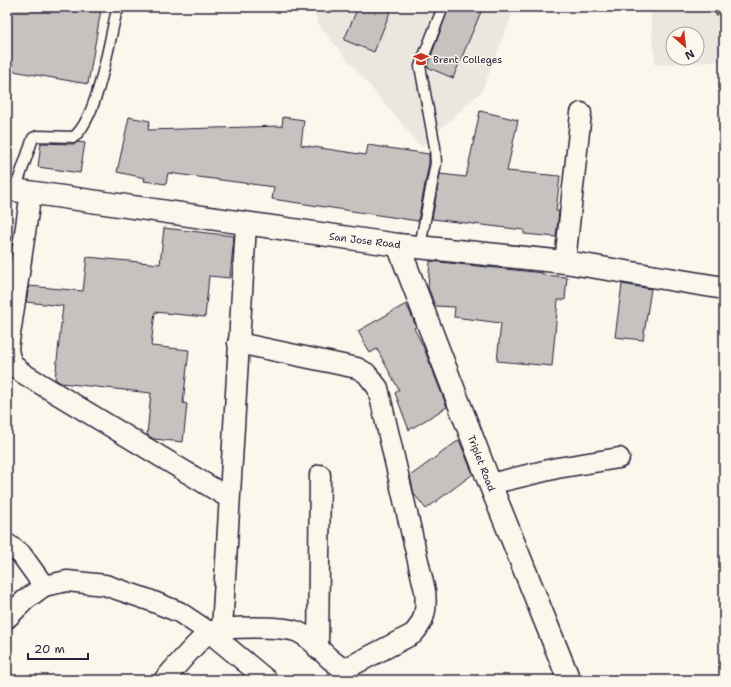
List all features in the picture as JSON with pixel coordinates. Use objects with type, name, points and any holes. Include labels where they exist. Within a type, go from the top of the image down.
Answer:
[{"type":"main road","name":"San Jose Road","points":[[18,191],[398,245],[420,246],[565,262],[724,288]]},
{"type":"main road","name":"Triplet Road","points":[[398,245],[490,484],[569,680]]},
{"type":"street","points":[[565,262],[581,113]]},
{"type":"street","points":[[18,191],[8,348],[8,357],[12,364],[24,374],[229,498]]},
{"type":"street","points":[[215,631],[229,498],[246,224]]},
{"type":"street","points":[[164,680],[215,631],[275,627],[288,629],[304,636],[336,665],[344,675],[412,634],[425,618],[427,605],[426,591],[378,388],[366,373],[357,368],[238,343]]},
{"type":"street","points":[[490,484],[557,468],[619,458]]},
{"type":"street","points":[[318,649],[320,475]]},
{"type":"street","points":[[7,544],[21,554],[44,586]]},
{"type":"street","points":[[7,618],[25,600],[44,586],[67,581],[105,585],[167,606],[215,631],[267,680]]},
{"type":"lane","points":[[18,191],[33,138],[37,136],[74,137],[80,132],[96,97],[116,14],[120,7]]},
{"type":"lane","points":[[420,246],[436,163],[435,147],[420,66],[443,7]]},
{"type":"lane","points":[[716,7],[724,12]]},
{"type":"shaded area","name":"Brent Colleges","points":[[312,7],[515,7],[482,91],[421,147],[320,27]]},
{"type":"shaded area","points":[[650,7],[724,7],[724,61],[705,62],[705,26],[665,26],[665,64],[655,65]]},
{"type":"building","points":[[7,7],[86,7],[101,10],[88,84],[7,70]]},
{"type":"building","points":[[358,7],[392,7],[374,52],[344,40]]},
{"type":"building","points":[[449,7],[483,7],[453,78],[427,67]]},
{"type":"building","points":[[480,111],[518,120],[507,171],[560,176],[556,211],[559,211],[556,237],[524,234],[524,230],[432,219],[440,174],[466,177]]},
{"type":"building","points":[[129,117],[150,121],[148,130],[282,126],[283,117],[304,120],[301,145],[366,155],[368,145],[429,154],[429,163],[418,221],[272,199],[274,187],[168,173],[166,184],[144,181],[145,178],[117,172]]},
{"type":"building","points":[[78,142],[85,143],[80,173],[38,167],[41,143],[74,144]]},
{"type":"building","points":[[164,228],[234,236],[230,278],[209,276],[205,317],[155,312],[151,346],[189,350],[183,403],[187,404],[183,442],[154,439],[147,435],[151,393],[61,383],[55,379],[63,306],[26,302],[29,286],[83,291],[87,257],[160,264]]},
{"type":"building","points":[[430,261],[567,277],[565,300],[558,300],[552,366],[497,361],[501,323],[454,317],[455,307],[435,306],[428,287]]},
{"type":"building","points":[[622,284],[651,289],[643,340],[615,337]]},
{"type":"building","points":[[406,304],[416,327],[414,328],[423,346],[447,407],[409,430],[395,393],[399,390],[377,349],[370,353],[358,331]]},
{"type":"building","points":[[459,440],[473,474],[426,509],[414,494],[410,476]]},
{"type":"place","name":"Brent Colleges","points":[[421,59]]}]
